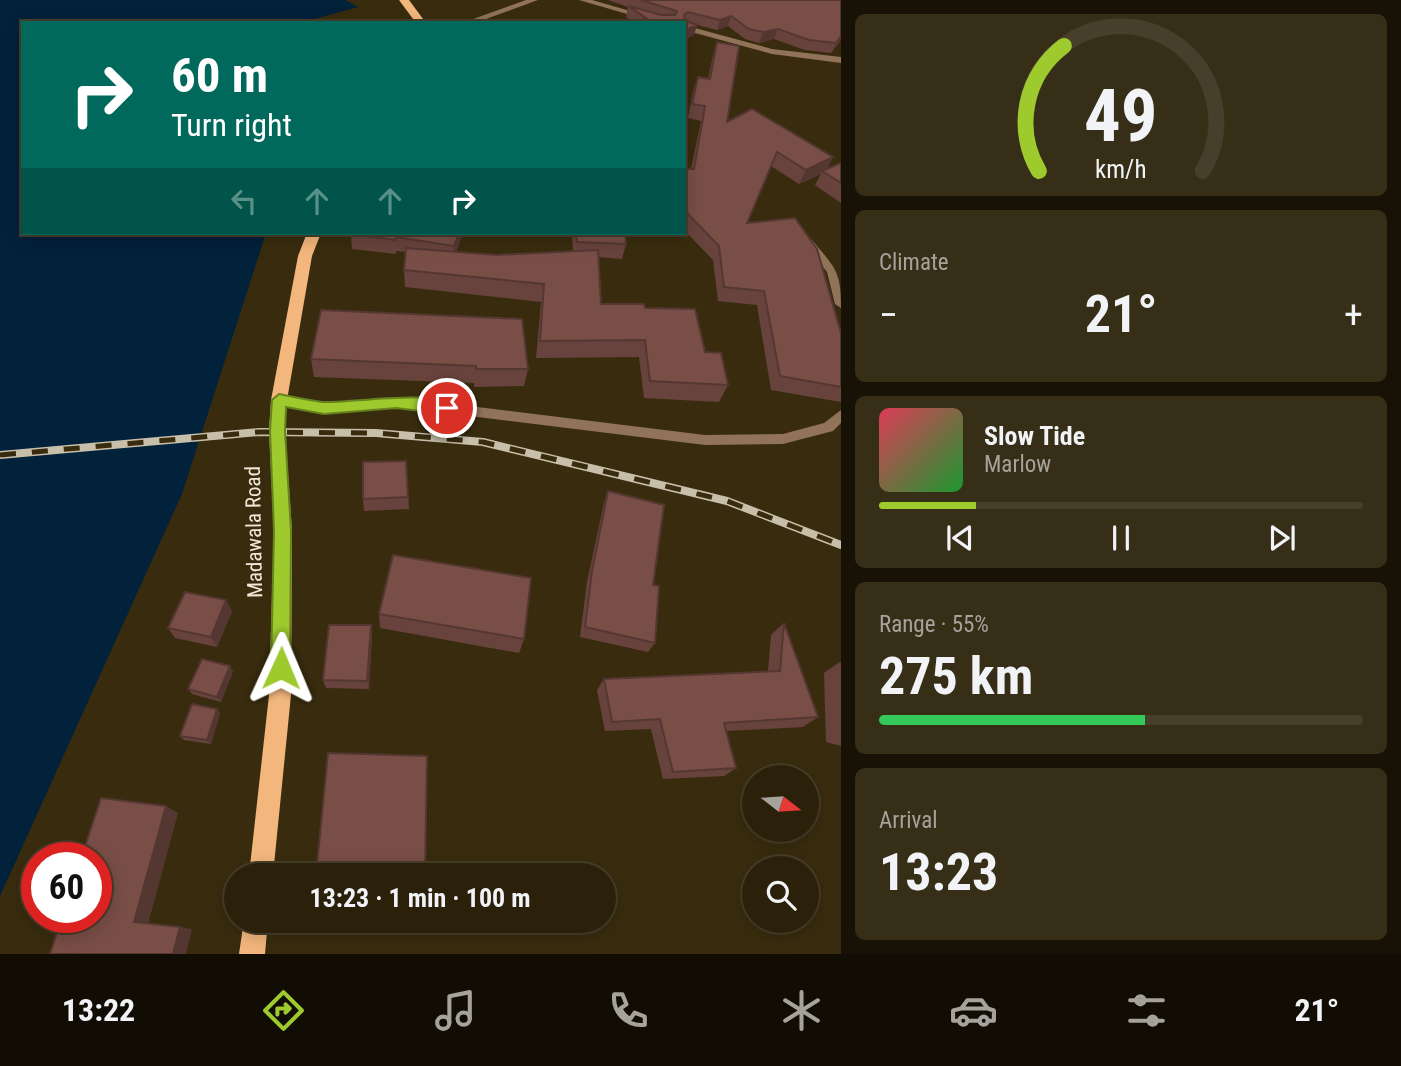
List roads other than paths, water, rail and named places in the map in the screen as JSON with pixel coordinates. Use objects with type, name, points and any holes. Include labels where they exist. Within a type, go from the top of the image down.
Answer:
[{"type":"main road","points":[[404,0],[420,21]]},
{"type":"main road","name":"Madawala Road","points":[[262,863],[280,695],[283,531],[277,431],[279,400],[305,256],[313,235]]},
{"type":"main road","points":[[252,954],[254,933]]},
{"type":"street","points":[[472,21],[534,0]]},
{"type":"street","points":[[583,0],[661,21]]},
{"type":"street","points":[[686,28],[772,51],[841,60]]},
{"type":"street","points":[[801,233],[832,271],[841,304]]},
{"type":"street","points":[[279,400],[324,408],[396,402],[705,440],[783,439],[828,427],[841,415]]},
{"type":"water","points":[[0,0],[345,0],[358,7],[307,21],[21,21],[21,235],[265,235],[182,494],[24,842],[21,842],[21,850],[0,896]]},
{"type":"railway","points":[[0,455],[259,432],[376,433],[483,442],[727,501],[841,545]]}]
